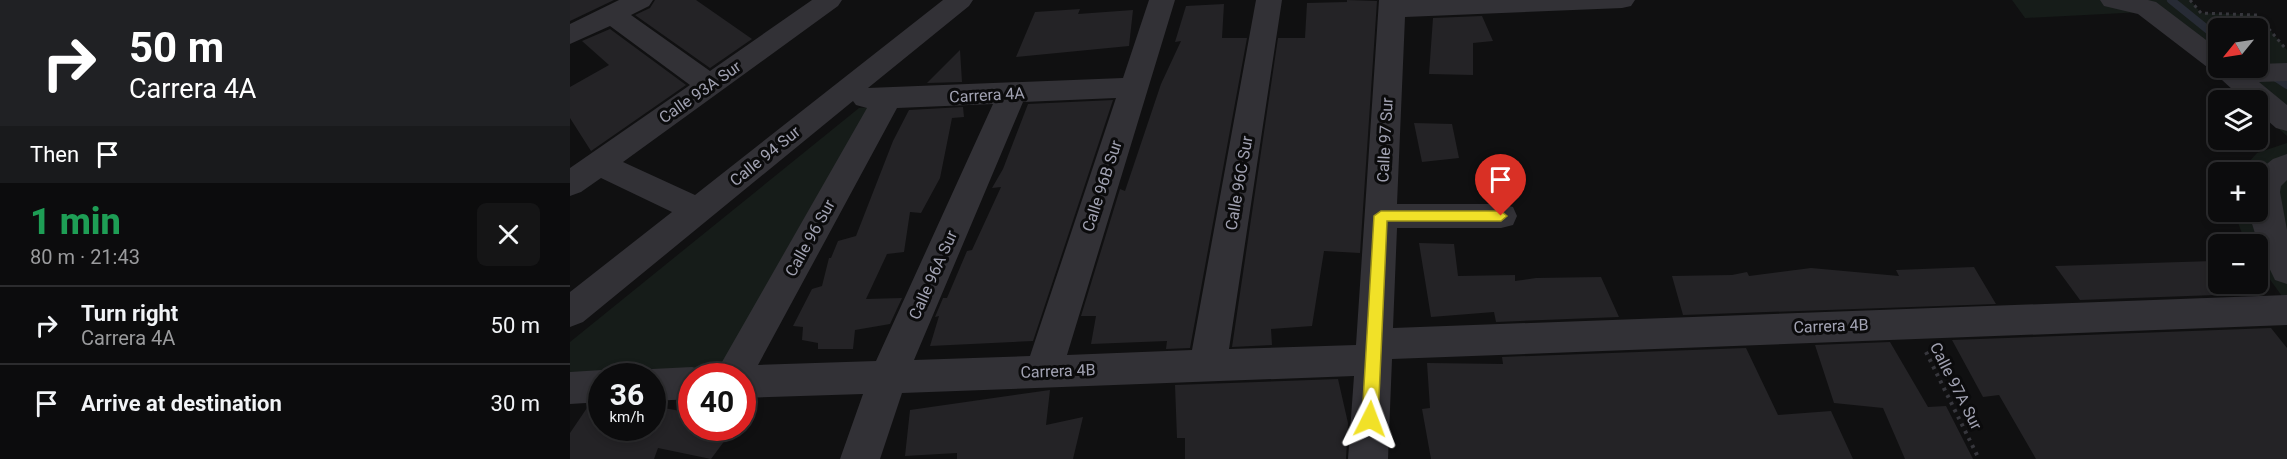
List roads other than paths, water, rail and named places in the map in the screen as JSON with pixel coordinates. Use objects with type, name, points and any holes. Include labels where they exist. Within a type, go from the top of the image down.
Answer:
[{"type":"street","points":[[570,35],[640,0]]},
{"type":"street","name":"Calle 94 Sur","points":[[570,312],[960,0]]},
{"type":"street","name":"Calle 96B Sur","points":[[1043,372],[1162,0]]},
{"type":"street","name":"Calle 96C Sur","points":[[1208,366],[1269,0]]},
{"type":"street","points":[[1392,4],[1622,0]]},
{"type":"street","points":[[2114,0],[2147,8],[2208,53]]},
{"type":"street","name":"Calle 93A Sur","points":[[570,184],[710,85],[813,4]]},
{"type":"street","name":"Calle 97 Sur","points":[[1368,459],[1392,4]]},
{"type":"street","points":[[612,14],[710,85]]},
{"type":"street","points":[[2268,67],[2286,65]]},
{"type":"street","points":[[2240,78],[2287,121]]},
{"type":"street","name":"Carrera 4A","points":[[839,96],[887,99],[1134,87]]},
{"type":"street","name":"Calle 96A Sur","points":[[860,459],[888,377],[1012,93]]},
{"type":"street","name":"Calle 96 Sur","points":[[740,363],[887,99]]},
{"type":"street","points":[[599,164],[698,210]]},
{"type":"street","points":[[2287,165],[2276,172],[2265,185],[2264,203],[2280,256],[2287,270]]},
{"type":"street","points":[[1381,216],[1501,216]]},
{"type":"street","name":"Carrera 4B","points":[[756,382],[1208,366],[1374,352],[1911,323],[2287,310]]},
{"type":"street","points":[[570,388],[588,387]]},
{"type":"waterway","points":[[2171,0],[2208,30]]},
{"type":"waterway","points":[[2268,73],[2287,85]]}]
